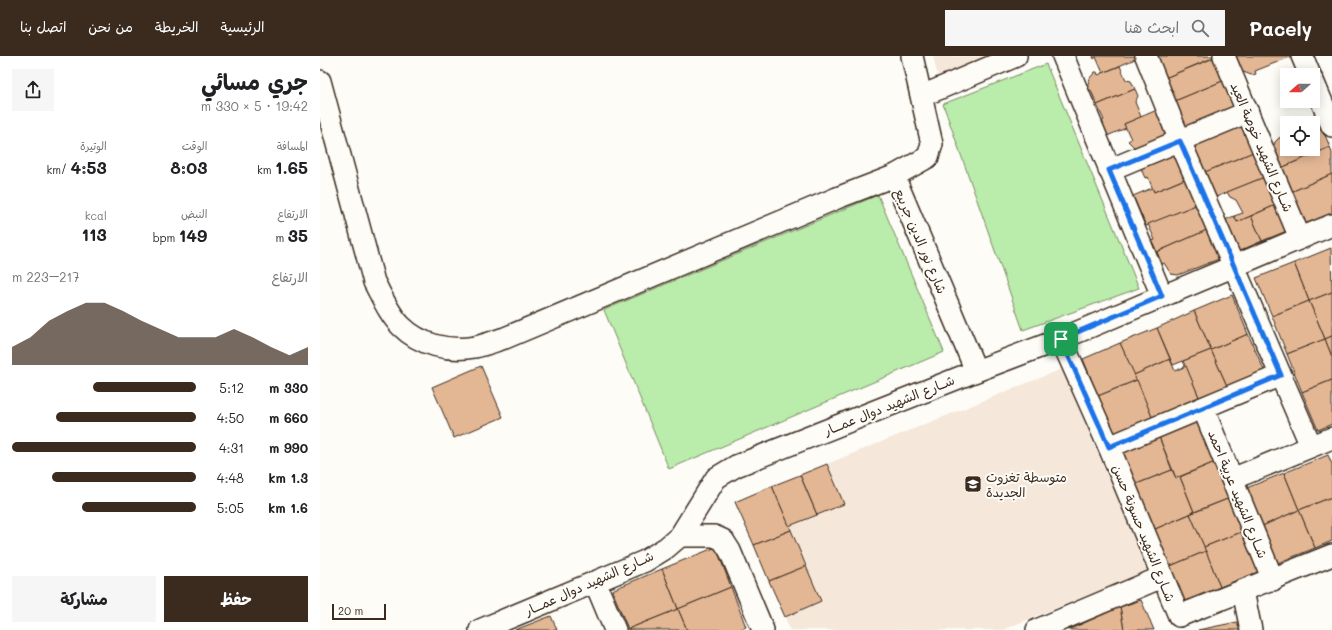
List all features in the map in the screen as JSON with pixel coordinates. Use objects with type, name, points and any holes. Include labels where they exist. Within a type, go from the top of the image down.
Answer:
[{"type":"street","name":"شارع نور الدين جريبع","points":[[912,56],[932,144],[928,157],[894,176],[976,371]]},
{"type":"street","points":[[922,96],[1016,56]]},
{"type":"street","points":[[1063,56],[1162,296]]},
{"type":"street","points":[[1146,56],[1180,141],[1311,446]]},
{"type":"street","name":"شــارع الشهيد خوصة العيد","points":[[1224,56],[1300,238]]},
{"type":"street","points":[[1302,56],[1307,68]]},
{"type":"street","points":[[320,81],[374,282],[387,307],[401,326],[417,339],[442,347],[475,347],[505,338],[837,198],[894,176]]},
{"type":"street","points":[[1320,98],[1332,126]]},
{"type":"street","points":[[1109,170],[1248,112]]},
{"type":"street","name":"شــارع الشهيد دوال عمـــار","points":[[480,630],[645,561],[666,548],[680,536],[716,478],[736,466],[1061,339],[1332,225]]},
{"type":"street","name":"شــارع الشهيد حسونة حسن","points":[[1061,339],[1109,447],[1179,616],[1243,591]]},
{"type":"street","points":[[1109,447],[1281,375]]},
{"type":"street","name":"شــارع الشهيد عربية احمد","points":[[1203,408],[1273,580]]},
{"type":"street","points":[[1232,479],[1332,438]]},
{"type":"street","points":[[680,536],[714,536],[723,540],[730,551],[763,630]]},
{"type":"street","points":[[1251,630],[1243,591],[1332,556]]},
{"type":"street","points":[[1047,628],[1162,577]]},
{"type":"street","points":[[595,582],[615,630]]},
{"type":"shaded area","points":[[933,56],[992,56],[938,77]]},
{"type":"shaded area","name":"متوسطة تغزوت الجديدة","points":[[1062,369],[1148,571],[1002,630],[790,630],[785,617],[821,601],[789,526],[844,504],[827,464]]},
{"type":"green space","points":[[1046,64],[1139,288],[1023,330],[943,104]]},
{"type":"green space","points":[[878,195],[944,352],[669,469],[604,310]]},
{"type":"building","points":[[1093,56],[1138,56],[1135,59],[1103,73],[1096,57],[1094,59]]},
{"type":"building","points":[[1156,56],[1217,56],[1165,78]]},
{"type":"building","points":[[1236,56],[1290,57],[1255,71],[1256,74],[1251,75],[1241,71],[1237,66],[1240,65]]},
{"type":"building","points":[[1216,57],[1225,80],[1175,101],[1165,78]]},
{"type":"building","points":[[1120,66],[1126,80],[1131,81],[1135,89],[1097,105],[1091,90],[1088,91],[1090,78],[1095,72],[1097,72],[1098,75]]},
{"type":"building","points":[[1225,80],[1238,112],[1182,131],[1175,101]]},
{"type":"building","points":[[1135,89],[1138,96],[1135,102],[1141,117],[1124,124],[1126,128],[1107,136],[1101,122],[1104,120],[1097,105]]},
{"type":"building","points":[[1157,110],[1168,136],[1140,149],[1134,147],[1128,141],[1131,139],[1124,124]]},
{"type":"building","points":[[1320,123],[1330,147],[1320,151]]},
{"type":"building","points":[[1245,124],[1256,151],[1201,174],[1190,147]]},
{"type":"building","points":[[1279,138],[1280,156],[1309,156],[1281,168],[1273,147]]},
{"type":"building","points":[[1330,147],[1332,153],[1332,174],[1291,192],[1281,168],[1309,156],[1320,156],[1320,151]]},
{"type":"building","points":[[1256,151],[1267,176],[1216,197],[1205,172]]},
{"type":"building","points":[[1176,152],[1187,178],[1154,192],[1148,177],[1145,178],[1139,164]]},
{"type":"building","points":[[1332,174],[1332,213],[1304,224],[1291,192]]},
{"type":"building","points":[[1267,176],[1278,204],[1237,222],[1234,216],[1243,213],[1236,200],[1230,197],[1227,192]]},
{"type":"building","points":[[1185,179],[1196,205],[1146,226],[1133,196],[1152,188],[1154,192]]},
{"type":"building","points":[[1278,204],[1289,230],[1262,241],[1251,216]]},
{"type":"building","points":[[1196,205],[1207,230],[1157,252],[1152,241],[1155,240],[1148,224]]},
{"type":"building","points":[[1234,216],[1237,222],[1251,216],[1262,241],[1235,253],[1221,222]]},
{"type":"building","points":[[1207,230],[1224,257],[1178,275],[1171,274],[1164,263],[1162,264],[1157,252]]},
{"type":"building","points":[[1331,248],[1332,292],[1309,301],[1294,263]]},
{"type":"building","points":[[1294,263],[1309,301],[1272,316],[1256,278]]},
{"type":"building","points":[[1332,292],[1332,336],[1325,339],[1309,301]]},
{"type":"building","points":[[1232,295],[1248,334],[1211,350],[1194,311]]},
{"type":"building","points":[[1309,301],[1325,339],[1287,354],[1272,316]]},
{"type":"building","points":[[1194,311],[1211,350],[1173,365],[1157,328]]},
{"type":"building","points":[[1157,328],[1170,359],[1134,375],[1120,343]]},
{"type":"building","points":[[1248,334],[1264,370],[1227,386],[1211,350]]},
{"type":"building","points":[[1332,336],[1332,357],[1325,339]]},
{"type":"building","points":[[1325,339],[1332,357],[1332,380],[1302,392],[1287,354]]},
{"type":"building","points":[[1120,343],[1137,380],[1098,396],[1083,359]]},
{"type":"building","points":[[1211,350],[1227,386],[1199,397],[1183,361]]},
{"type":"building","points":[[1170,359],[1175,371],[1186,366],[1199,397],[1152,417],[1134,375]]},
{"type":"building","points":[[481,366],[503,417],[454,438],[432,387]]},
{"type":"building","points":[[1137,380],[1152,417],[1113,434],[1098,396]]},
{"type":"building","points":[[1332,380],[1332,424],[1318,430],[1302,392]]},
{"type":"building","points":[[1199,421],[1215,462],[1176,478],[1159,437]]},
{"type":"building","points":[[1159,437],[1172,470],[1134,485],[1121,453]]},
{"type":"building","points":[[1328,455],[1332,464],[1332,497],[1299,510],[1284,473]]},
{"type":"building","points":[[1215,462],[1230,498],[1194,512],[1180,477]]},
{"type":"building","points":[[827,464],[844,504],[817,515],[800,475]]},
{"type":"building","points":[[1172,470],[1176,478],[1180,477],[1194,512],[1153,530],[1134,485]]},
{"type":"building","points":[[1284,473],[1299,510],[1260,527],[1244,489]]},
{"type":"building","points":[[800,475],[817,515],[789,526],[772,486]]},
{"type":"building","points":[[772,486],[791,530],[754,545],[735,502]]},
{"type":"building","points":[[1332,497],[1332,541],[1315,548],[1299,510]]},
{"type":"building","points":[[1230,498],[1244,531],[1204,547],[1190,514]]},
{"type":"building","points":[[1299,510],[1315,548],[1275,564],[1260,527]]},
{"type":"building","points":[[1190,514],[1206,551],[1168,567],[1153,530]]},
{"type":"building","points":[[791,530],[806,566],[769,581],[754,545]]},
{"type":"building","points":[[1244,531],[1260,571],[1220,587],[1204,547]]},
{"type":"building","points":[[716,547],[731,587],[678,609],[662,569]]},
{"type":"building","points":[[1206,551],[1220,587],[1182,602],[1168,567]]},
{"type":"building","points":[[806,566],[821,601],[785,617],[769,581]]},
{"type":"building","points":[[662,569],[678,609],[628,629],[612,590]]},
{"type":"building","points":[[731,587],[746,627],[739,630],[687,630],[678,609]]},
{"type":"building","points":[[1141,600],[1154,630],[1124,630],[1120,607]]},
{"type":"building","points":[[1120,607],[1124,630],[1068,630]]},
{"type":"building","points":[[678,609],[687,630],[628,630],[628,629]]},
{"type":"building","points":[[551,616],[557,630],[515,630]]},
{"type":"building","points":[[1242,621],[1243,630],[1198,630]]},
{"type":"place","name":"متوسطة تغزوت الجديدة","points":[[973,484]]},
{"type":"route","points":[[1180,141],[1281,375],[1109,447],[1061,339],[1162,296],[1109,170],[1180,141]]}]
